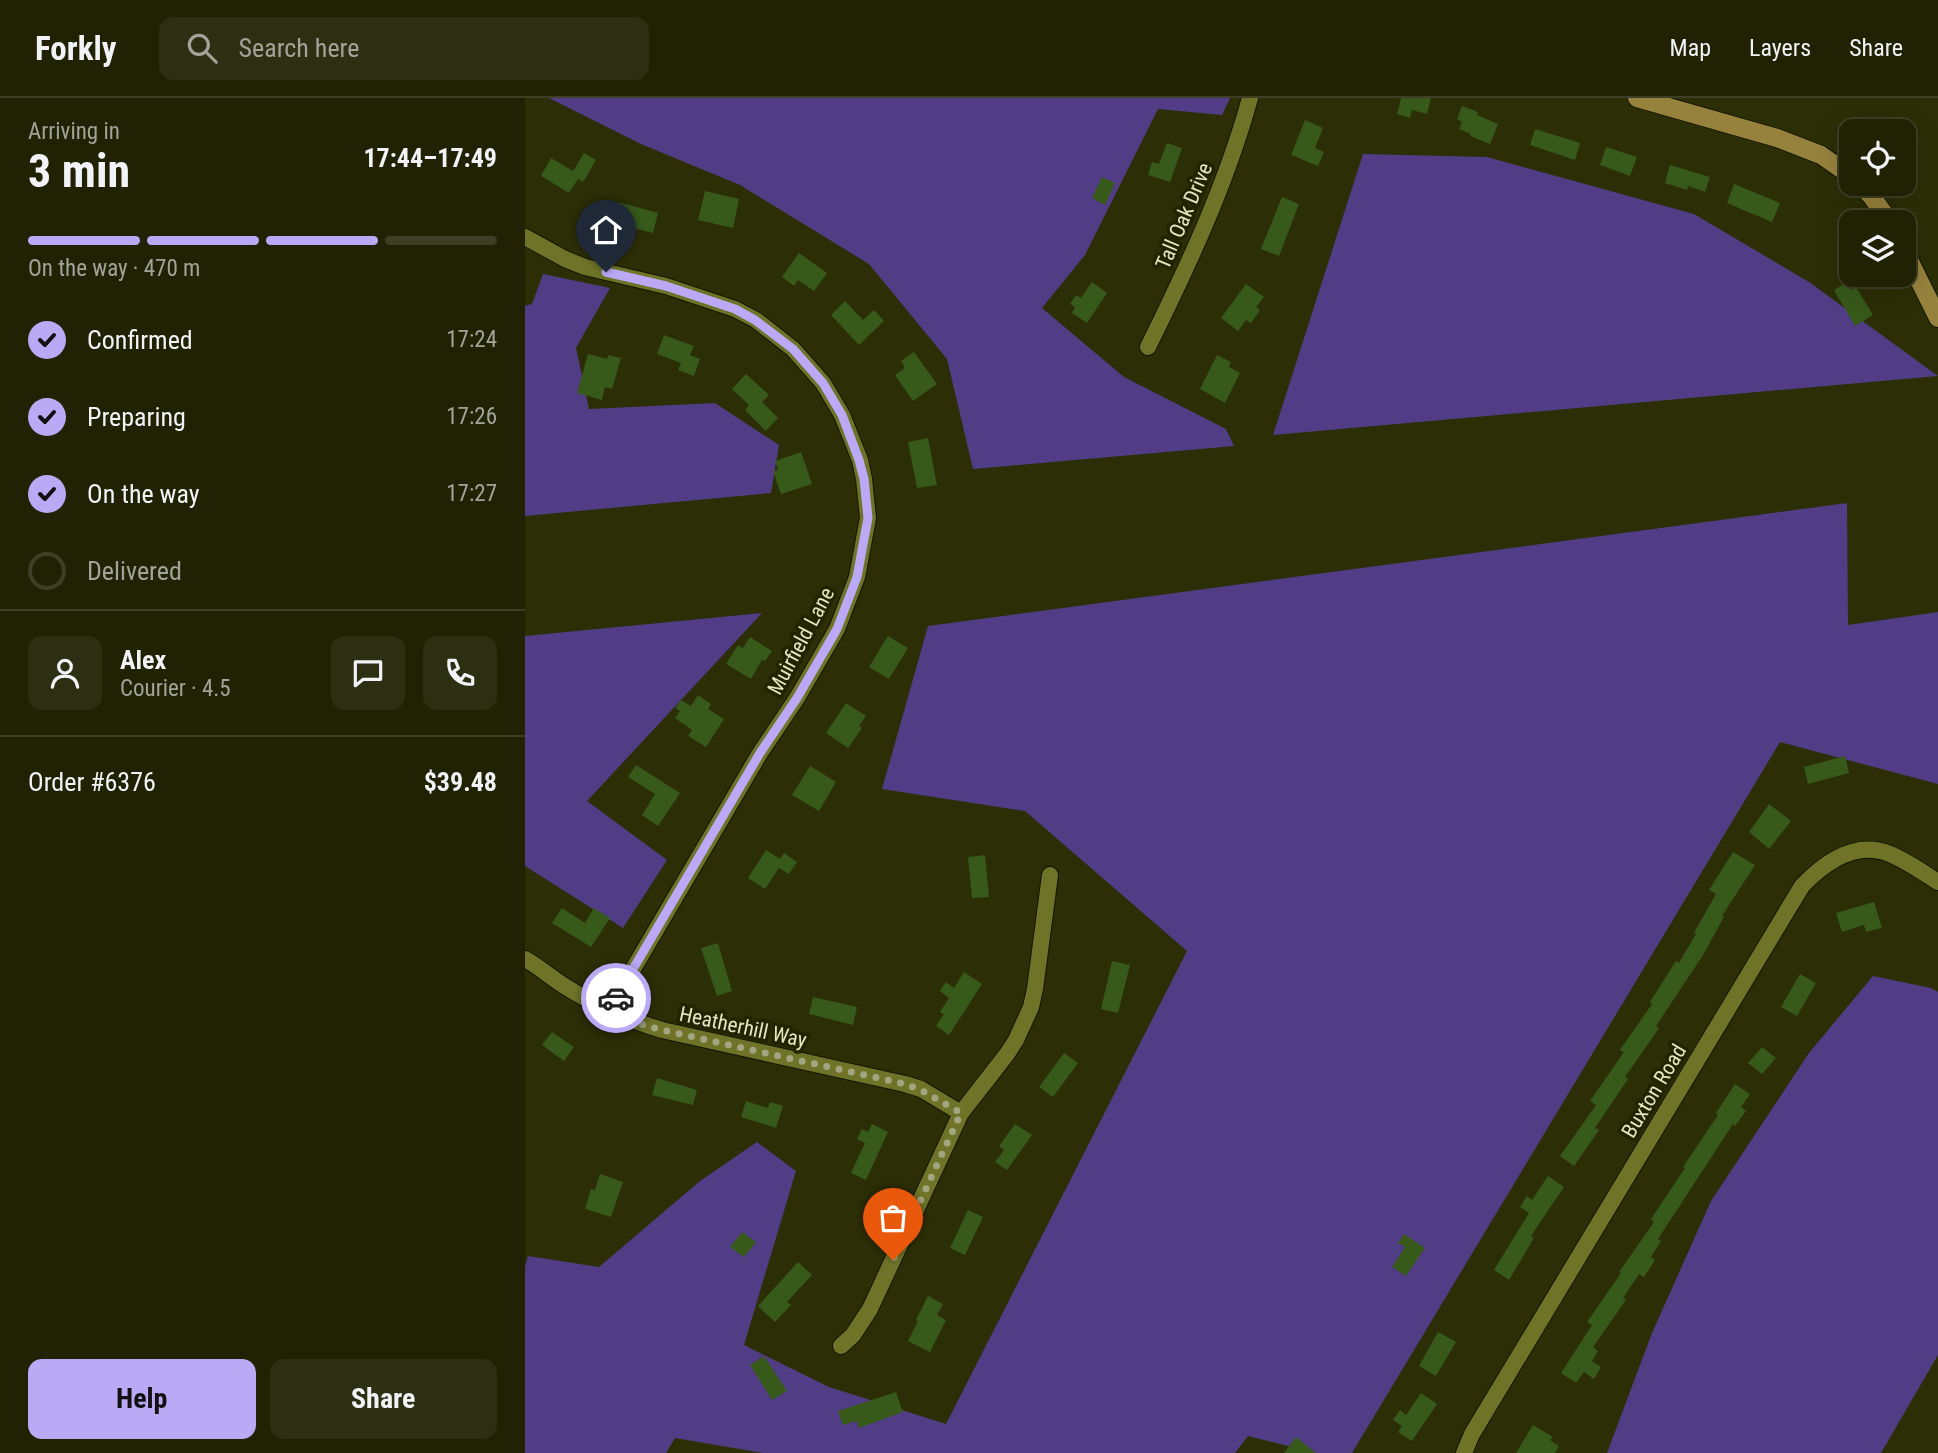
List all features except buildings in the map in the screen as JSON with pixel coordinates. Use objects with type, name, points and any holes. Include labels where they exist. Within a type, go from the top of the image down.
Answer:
[{"type":"street","name":"Tall Oak Drive","points":[[1148,347],[1213,207],[1250,98]]},
{"type":"street","points":[[1637,98],[1777,138],[1821,155],[1839,168]]},
{"type":"street","name":"Muirfield Lane","points":[[525,237],[585,267],[666,286],[735,309],[755,320],[793,349],[823,383],[842,415],[864,479],[868,518],[857,577],[837,629],[797,698],[760,753],[609,1010]]},
{"type":"street","points":[[1916,274],[1938,318]]},
{"type":"street","name":"Buxton Road","points":[[1464,1453],[1472,1434],[1802,886],[1817,870],[1832,860],[1853,852],[1871,850],[1887,853],[1938,882]]},
{"type":"street","points":[[841,1346],[853,1335],[870,1309],[961,1113],[1007,1054],[1031,1007],[1050,875]]},
{"type":"street","name":"Heatherhill Way","points":[[525,959],[567,988],[641,1024],[905,1084],[961,1113]]},
{"type":"shaded area","points":[[549,98],[1230,98],[1222,115],[1158,109],[1085,255],[1042,308],[1124,377],[1226,429],[1234,446],[973,469],[947,359],[869,264],[740,185],[641,144]]},
{"type":"shaded area","points":[[1363,154],[1487,157],[1694,214],[1809,282],[1938,376],[1273,435]]},
{"type":"shaded area","points":[[543,274],[610,288],[576,348],[589,409],[715,403],[779,445],[771,493],[525,516],[525,306],[532,304]]},
{"type":"shaded area","points":[[1847,503],[1848,625],[1938,612],[1938,784],[1780,742],[1352,1453],[1316,1453],[1248,1436],[1235,1453],[763,1453],[675,1438],[666,1453],[525,1453],[525,1266],[528,1256],[599,1267],[700,1181],[757,1142],[796,1171],[744,1345],[829,1387],[946,1424],[1187,951],[1025,811],[882,789],[928,626]]},
{"type":"shaded area","points":[[762,613],[587,801],[667,860],[623,928],[525,866],[525,636]]},
{"type":"shaded area","points":[[1873,976],[1931,988],[1938,992],[1938,1355],[1881,1453],[1607,1453],[1652,1333],[1711,1201],[1809,1053]]},
{"type":"way so far","points":[[616,998],[609,1010],[641,1024],[905,1084],[961,1113],[893,1260]]},
{"type":"route","points":[[606,272],[666,286],[735,309],[755,320],[793,349],[823,383],[842,415],[864,479],[868,518],[857,577],[837,629],[797,698],[760,753],[616,998]]}]
